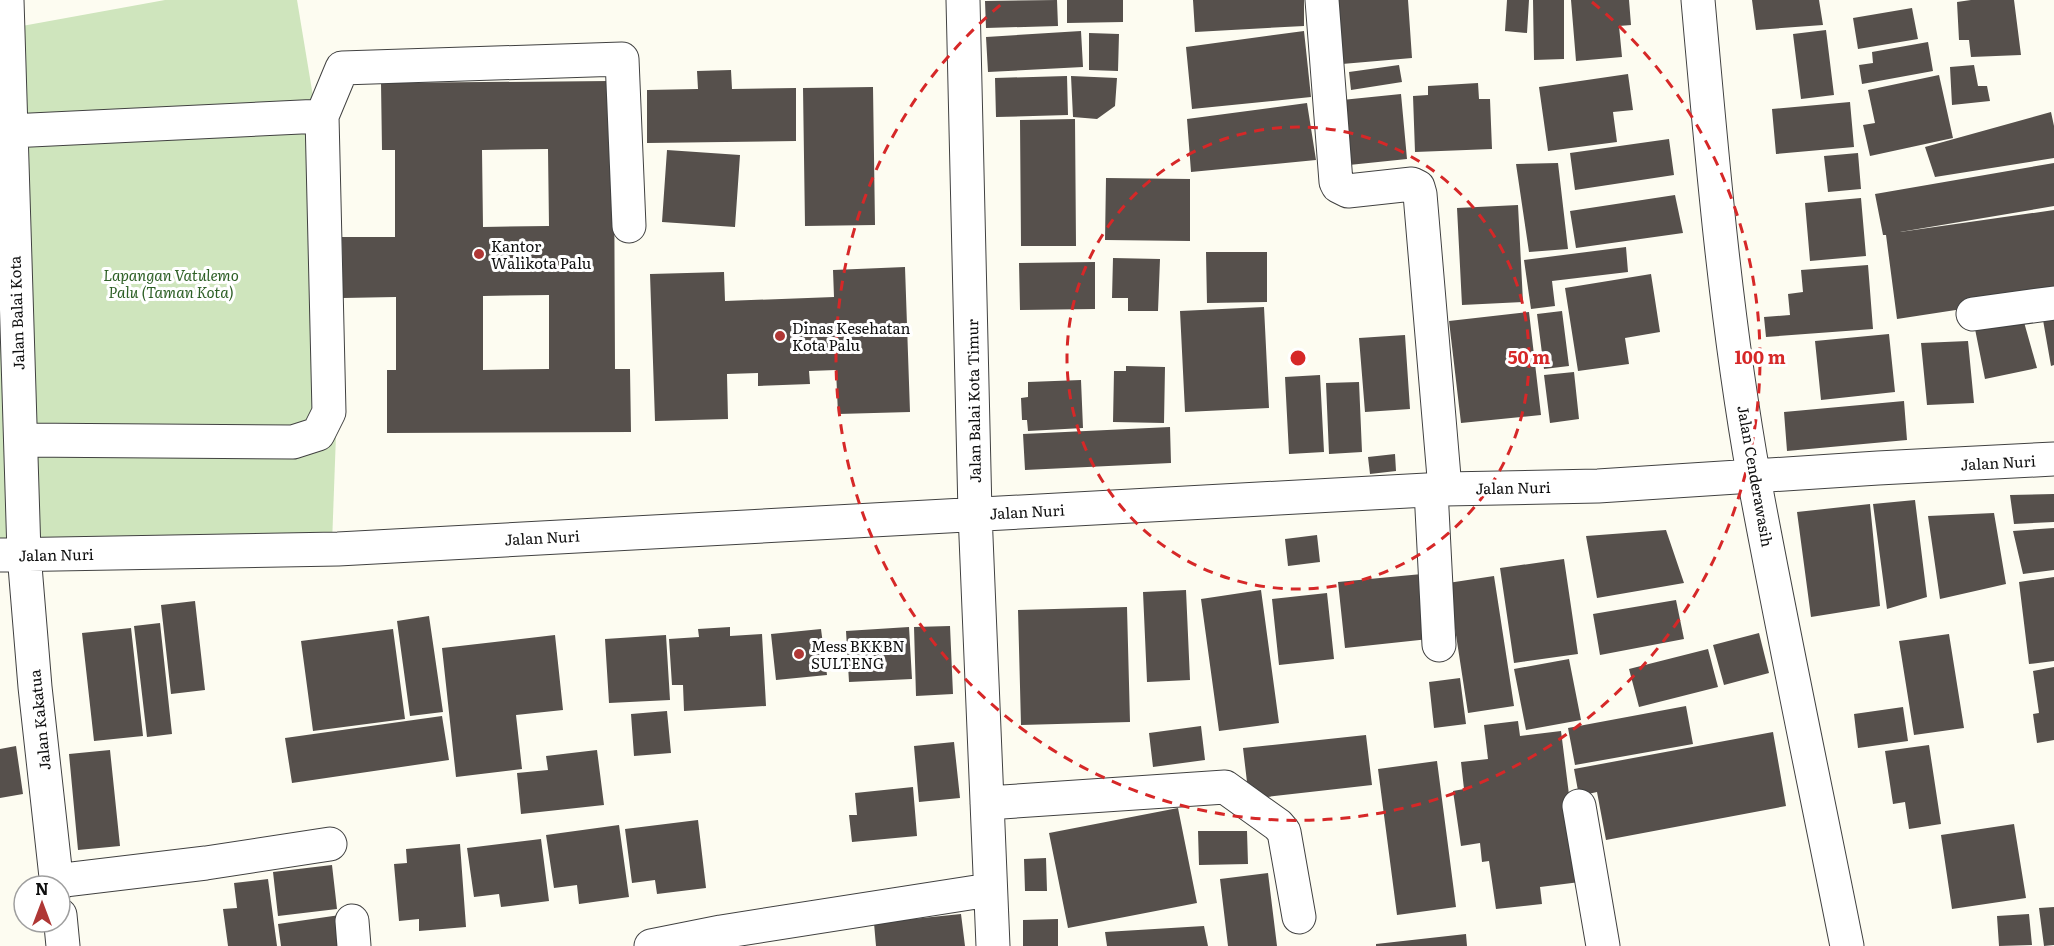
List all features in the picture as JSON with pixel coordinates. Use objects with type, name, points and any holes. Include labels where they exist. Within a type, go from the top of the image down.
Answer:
[{"type":"street","name":"Jalan Balai Kota Timur","points":[[963,0],[975,513],[993,946]]},
{"type":"street","points":[[1322,0],[1338,186],[1348,191],[1412,184],[1418,187],[1420,194],[1438,490],[1439,645]]},
{"type":"street","name":"Jalan Cenderawasih","points":[[1698,0],[1713,171],[1754,477],[1847,946]]},
{"type":"street","name":"Jalan Balai Kota","points":[[9,1],[9,131],[21,440],[12,554]]},
{"type":"street","points":[[21,440],[293,442],[318,434],[329,412],[322,116],[342,68],[621,59],[629,226]]},
{"type":"street","points":[[9,131],[322,116]]},
{"type":"street","points":[[1973,314],[2054,303]]},
{"type":"street","name":"Jalan Nuri","points":[[12,554],[338,549],[975,513],[1438,490],[1598,486],[2054,459]]},
{"type":"street","name":"Jalan Kakatua","points":[[12,554],[35,687],[56,874]]},
{"type":"street","points":[[987,803],[1225,788],[1278,825],[1284,832],[1299,917]]},
{"type":"street","points":[[1579,806],[1603,946]]},
{"type":"street","points":[[72,882],[330,844]]},
{"type":"street","points":[[651,946],[721,932],[989,890]]},
{"type":"green space","name":"Lapangan Vatulemo Palu (Taman Kota)","points":[[165,0],[297,0],[342,271],[332,544],[0,565],[0,30]]},
{"type":"building","points":[[1057,0],[1058,26],[986,28],[985,1]]},
{"type":"building","points":[[1067,0],[1123,0],[1123,22],[1067,23]]},
{"type":"building","points":[[1193,0],[1304,0],[1304,26],[1195,32]]},
{"type":"building","points":[[1337,0],[1408,0],[1412,58],[1342,64]]},
{"type":"building","points":[[1507,0],[1529,0],[1527,33],[1505,31]]},
{"type":"building","points":[[1533,0],[1564,0],[1564,59],[1534,60]]},
{"type":"building","points":[[1571,0],[1629,0],[1631,25],[1619,26],[1622,57],[1576,61]]},
{"type":"building","points":[[1752,0],[1819,0],[1823,25],[1756,30]]},
{"type":"building","points":[[2014,0],[2021,55],[1971,57],[1969,40],[1959,40],[1957,2]]},
{"type":"building","points":[[1912,8],[1918,39],[1858,49],[1853,18]]},
{"type":"building","points":[[1826,30],[1834,95],[1801,99],[1793,34]]},
{"type":"building","points":[[1081,31],[1083,67],[988,72],[986,37]]},
{"type":"building","points":[[1304,31],[1311,97],[1192,109],[1186,47]]},
{"type":"building","points":[[1089,33],[1119,34],[1118,71],[1089,70]]},
{"type":"building","points":[[1928,42],[1933,71],[1862,84],[1859,65],[1873,63],[1872,52]]},
{"type":"building","points":[[1399,65],[1402,82],[1351,90],[1349,72]]},
{"type":"building","points":[[1974,65],[1978,86],[1987,86],[1990,101],[1952,105],[1950,67]]},
{"type":"building","points":[[731,70],[732,89],[796,88],[796,141],[647,143],[647,90],[698,89],[697,71]]},
{"type":"building","points":[[1628,74],[1633,110],[1613,112],[1617,142],[1548,151],[1539,87]]},
{"type":"building","points":[[1939,75],[1953,138],[1870,156],[1863,125],[1875,123],[1868,90]]},
{"type":"building","points":[[1067,76],[1068,115],[996,117],[995,78]]},
{"type":"building","points":[[1071,76],[1117,78],[1115,106],[1097,119],[1073,117]]},
{"type":"building","name":"Kantor Walikota Palu","points":[[609,81],[609,142],[614,142],[615,369],[630,369],[631,432],[387,433],[387,370],[396,370],[396,297],[343,298],[342,237],[395,237],[395,150],[382,150],[381,83]],"holes":[[[548,149],[549,226],[483,227],[482,150]],[[549,295],[549,369],[483,370],[483,296]]]},
{"type":"building","points":[[1478,83],[1479,99],[1490,99],[1492,149],[1415,152],[1413,96],[1428,95],[1428,86]]},
{"type":"building","points":[[873,87],[875,225],[805,226],[803,88]]},
{"type":"building","points":[[1401,94],[1407,159],[1349,165],[1342,100]]},
{"type":"building","points":[[1850,102],[1854,147],[1776,154],[1772,109]]},
{"type":"building","points":[[1307,103],[1316,160],[1191,172],[1187,119]]},
{"type":"building","points":[[2051,112],[2054,126],[2054,158],[1935,177],[1925,147]]},
{"type":"building","points":[[1075,119],[1076,246],[1021,246],[1020,120]]},
{"type":"building","points":[[1669,139],[1674,175],[1575,190],[1570,153]]},
{"type":"building","points":[[667,150],[740,155],[735,227],[662,222]]},
{"type":"building","points":[[1858,153],[1861,189],[1828,192],[1824,156]]},
{"type":"building","points":[[1558,163],[1568,249],[1529,252],[1516,164]]},
{"type":"building","points":[[2054,163],[2054,206],[1900,232],[2054,210],[2054,295],[1897,319],[1886,235],[1883,235],[1875,194]]},
{"type":"building","points":[[1106,178],[1190,179],[1190,241],[1105,240]]},
{"type":"building","points":[[1675,195],[1683,233],[1576,248],[1570,211]]},
{"type":"building","points":[[1861,198],[1866,256],[1810,261],[1805,203]]},
{"type":"building","points":[[1518,205],[1523,302],[1462,305],[1457,208]]},
{"type":"building","points":[[1626,247],[1628,272],[1552,281],[1555,306],[1531,309],[1524,260]]},
{"type":"building","points":[[1206,252],[1267,252],[1267,302],[1207,303]]},
{"type":"building","points":[[1113,258],[1160,259],[1158,311],[1128,311],[1128,298],[1112,298]]},
{"type":"building","points":[[1095,262],[1095,309],[1020,310],[1019,263]]},
{"type":"building","points":[[1868,265],[1873,329],[1766,337],[1764,317],[1790,315],[1788,294],[1803,292],[1801,270]]},
{"type":"building","name":"Dinas Kesehatan Kota Palu","points":[[905,267],[910,412],[838,414],[836,370],[809,371],[810,384],[758,386],[758,373],[727,374],[728,419],[655,421],[650,274],[724,272],[725,301],[834,297],[833,270]]},
{"type":"building","points":[[1651,274],[1660,332],[1625,338],[1629,364],[1578,371],[1565,288]]},
{"type":"building","points":[[1264,307],[1269,408],[1185,412],[1180,311]]},
{"type":"building","points":[[1562,311],[1569,366],[1544,369],[1537,314]]},
{"type":"building","points":[[1529,312],[1541,415],[1461,423],[1449,321]]},
{"type":"building","points":[[2022,315],[2037,368],[1985,379],[1974,324]]},
{"type":"building","points":[[2054,318],[2054,365],[2051,366],[2043,320]]},
{"type":"building","points":[[1889,334],[1895,392],[1821,400],[1815,341]]},
{"type":"building","points":[[1405,335],[1410,409],[1365,412],[1359,338]]},
{"type":"building","points":[[1968,341],[1974,403],[1927,405],[1921,343]]},
{"type":"building","points":[[1126,366],[1165,367],[1164,423],[1113,422],[1114,371],[1126,371]]},
{"type":"building","points":[[1574,372],[1579,419],[1550,423],[1544,375]]},
{"type":"building","points":[[1320,375],[1324,452],[1289,454],[1285,377]]},
{"type":"building","points":[[1081,380],[1083,428],[1028,431],[1027,420],[1022,420],[1021,398],[1028,397],[1028,382]]},
{"type":"building","points":[[1359,382],[1362,452],[1329,454],[1326,383]]},
{"type":"building","points":[[1904,401],[1907,440],[1787,451],[1784,412]]},
{"type":"building","points":[[1170,427],[1171,463],[1025,470],[1023,434]]},
{"type":"building","points":[[1395,454],[1396,471],[1370,474],[1368,457]]},
{"type":"building","points":[[2054,494],[2054,522],[2014,524],[2010,495]]},
{"type":"building","points":[[1915,500],[1927,597],[1887,609],[1873,504]]},
{"type":"building","points":[[1870,504],[1880,606],[1811,617],[1797,512]]},
{"type":"building","points":[[1994,513],[2006,584],[1940,599],[1928,516]]},
{"type":"building","points":[[2054,528],[2054,570],[2023,574],[2013,531]]},
{"type":"building","points":[[1666,530],[1684,583],[1597,598],[1586,536]]},
{"type":"building","points":[[1317,535],[1320,562],[1288,566],[1285,539]]},
{"type":"building","points":[[1564,559],[1578,654],[1514,663],[1500,568]]},
{"type":"building","points":[[1422,574],[1429,639],[1345,648],[1338,582]]},
{"type":"building","points":[[1494,576],[1514,706],[1468,713],[1448,583]]},
{"type":"building","points":[[2054,577],[2054,661],[2029,664],[2019,582]]},
{"type":"building","points":[[1186,590],[1190,680],[1147,682],[1143,592]]},
{"type":"building","points":[[1261,590],[1279,723],[1219,731],[1201,599]]},
{"type":"building","points":[[1327,593],[1334,659],[1279,665],[1272,599]]},
{"type":"building","points":[[1676,600],[1684,639],[1600,655],[1593,614]]},
{"type":"building","points":[[195,601],[205,690],[171,694],[161,605]]},
{"type":"building","points":[[1127,607],[1130,722],[1021,725],[1018,610]]},
{"type":"building","points":[[429,616],[443,712],[410,716],[397,621]]},
{"type":"building","points":[[160,623],[172,734],[147,737],[134,626]]},
{"type":"building","points":[[950,626],[953,694],[916,696],[914,627]]},
{"type":"building","points":[[730,627],[730,636],[762,634],[766,706],[684,711],[683,685],[672,685],[669,639],[699,637],[698,629]]},
{"type":"building","points":[[909,627],[912,679],[849,682],[846,631]]},
{"type":"building","points":[[131,628],[143,736],[94,741],[82,633]]},
{"type":"building","points":[[393,629],[405,719],[313,731],[301,641]]},
{"type":"building","name":"Mess BKKBN SULTENG","points":[[821,629],[827,675],[776,680],[771,634]]},
{"type":"building","points":[[1759,633],[1769,673],[1724,685],[1713,645]]},
{"type":"building","points":[[1949,634],[1964,728],[1914,735],[1899,641]]},
{"type":"building","points":[[555,635],[563,710],[516,715],[522,769],[456,777],[442,648]]},
{"type":"building","points":[[666,635],[670,700],[609,703],[605,639]]},
{"type":"building","points":[[1708,649],[1718,687],[1639,707],[1629,669]]},
{"type":"building","points":[[1569,659],[1581,720],[1526,730],[1514,669]]},
{"type":"building","points":[[2054,667],[2054,740],[2037,743],[2033,714],[2039,713],[2033,671]]},
{"type":"building","points":[[1460,678],[1466,724],[1434,728],[1429,682]]},
{"type":"building","points":[[1686,706],[1693,744],[1575,765],[1568,728]]},
{"type":"building","points":[[1903,707],[1908,741],[1858,748],[1854,714]]},
{"type":"building","points":[[667,711],[671,753],[634,756],[631,714]]},
{"type":"building","points":[[442,716],[449,760],[292,783],[285,738]]},
{"type":"building","points":[[1518,721],[1520,736],[1561,731],[1580,882],[1540,887],[1542,904],[1496,909],[1489,861],[1482,862],[1480,843],[1461,846],[1453,791],[1464,789],[1461,762],[1488,759],[1484,725]]},
{"type":"building","points":[[1201,726],[1205,760],[1153,767],[1149,733]]},
{"type":"building","points":[[1773,732],[1786,806],[1606,840],[1597,792],[1579,796],[1574,769]]},
{"type":"building","points":[[1366,735],[1372,785],[1249,799],[1243,748]]},
{"type":"building","points":[[954,742],[960,798],[919,802],[914,746]]},
{"type":"building","points":[[1929,745],[1941,824],[1909,829],[1905,802],[1893,804],[1885,751]]},
{"type":"building","points":[[16,746],[23,794],[0,798],[0,749]]},
{"type":"building","points":[[110,750],[120,846],[78,850],[69,754]]},
{"type":"building","points":[[597,750],[604,805],[521,814],[517,773],[548,770],[546,756]]},
{"type":"building","points":[[1437,761],[1456,907],[1397,915],[1378,769]]},
{"type":"building","points":[[913,787],[917,836],[852,842],[849,815],[857,815],[855,793]]},
{"type":"building","points":[[1178,808],[1197,903],[1068,928],[1049,833]]},
{"type":"building","points":[[698,820],[706,888],[657,894],[655,880],[632,883],[625,829]]},
{"type":"building","points":[[2014,824],[2026,898],[1952,909],[1941,835]]},
{"type":"building","points":[[619,825],[629,897],[579,904],[577,885],[554,888],[546,835]]},
{"type":"building","points":[[1198,831],[1247,831],[1248,864],[1199,865]]},
{"type":"building","points":[[541,839],[549,901],[501,907],[499,894],[474,897],[467,848]]},
{"type":"building","points":[[460,844],[466,927],[419,931],[419,919],[399,921],[394,864],[407,863],[406,849]]},
{"type":"building","points":[[1046,858],[1047,891],[1025,891],[1024,859]]},
{"type":"building","points":[[332,865],[337,909],[278,916],[273,872]]},
{"type":"building","points":[[1268,873],[1277,946],[1228,946],[1220,879]]},
{"type":"building","points":[[268,879],[277,946],[228,946],[223,909],[237,908],[234,883]]},
{"type":"building","points":[[2054,907],[2054,945],[2044,946],[2039,908]]},
{"type":"building","points":[[961,914],[965,946],[876,946],[874,923]]},
{"type":"building","points":[[2029,914],[2032,945],[1999,946],[1997,916]]},
{"type":"building","points":[[340,915],[345,946],[281,946],[278,924]]},
{"type":"building","points":[[1058,919],[1058,946],[1023,946],[1023,920]]},
{"type":"building","points":[[1204,926],[1208,946],[1107,946],[1105,932]]},
{"type":"building","points":[[1466,934],[1467,946],[1376,946],[1376,944]]},
{"type":"place","name":"Kantor Walikota Palu","points":[[479,254]]},
{"type":"place","name":"Dinas Kesehatan Kota Palu","points":[[780,336]]},
{"type":"place","name":"Mess BKKBN SULTENG","points":[[799,654]]}]
